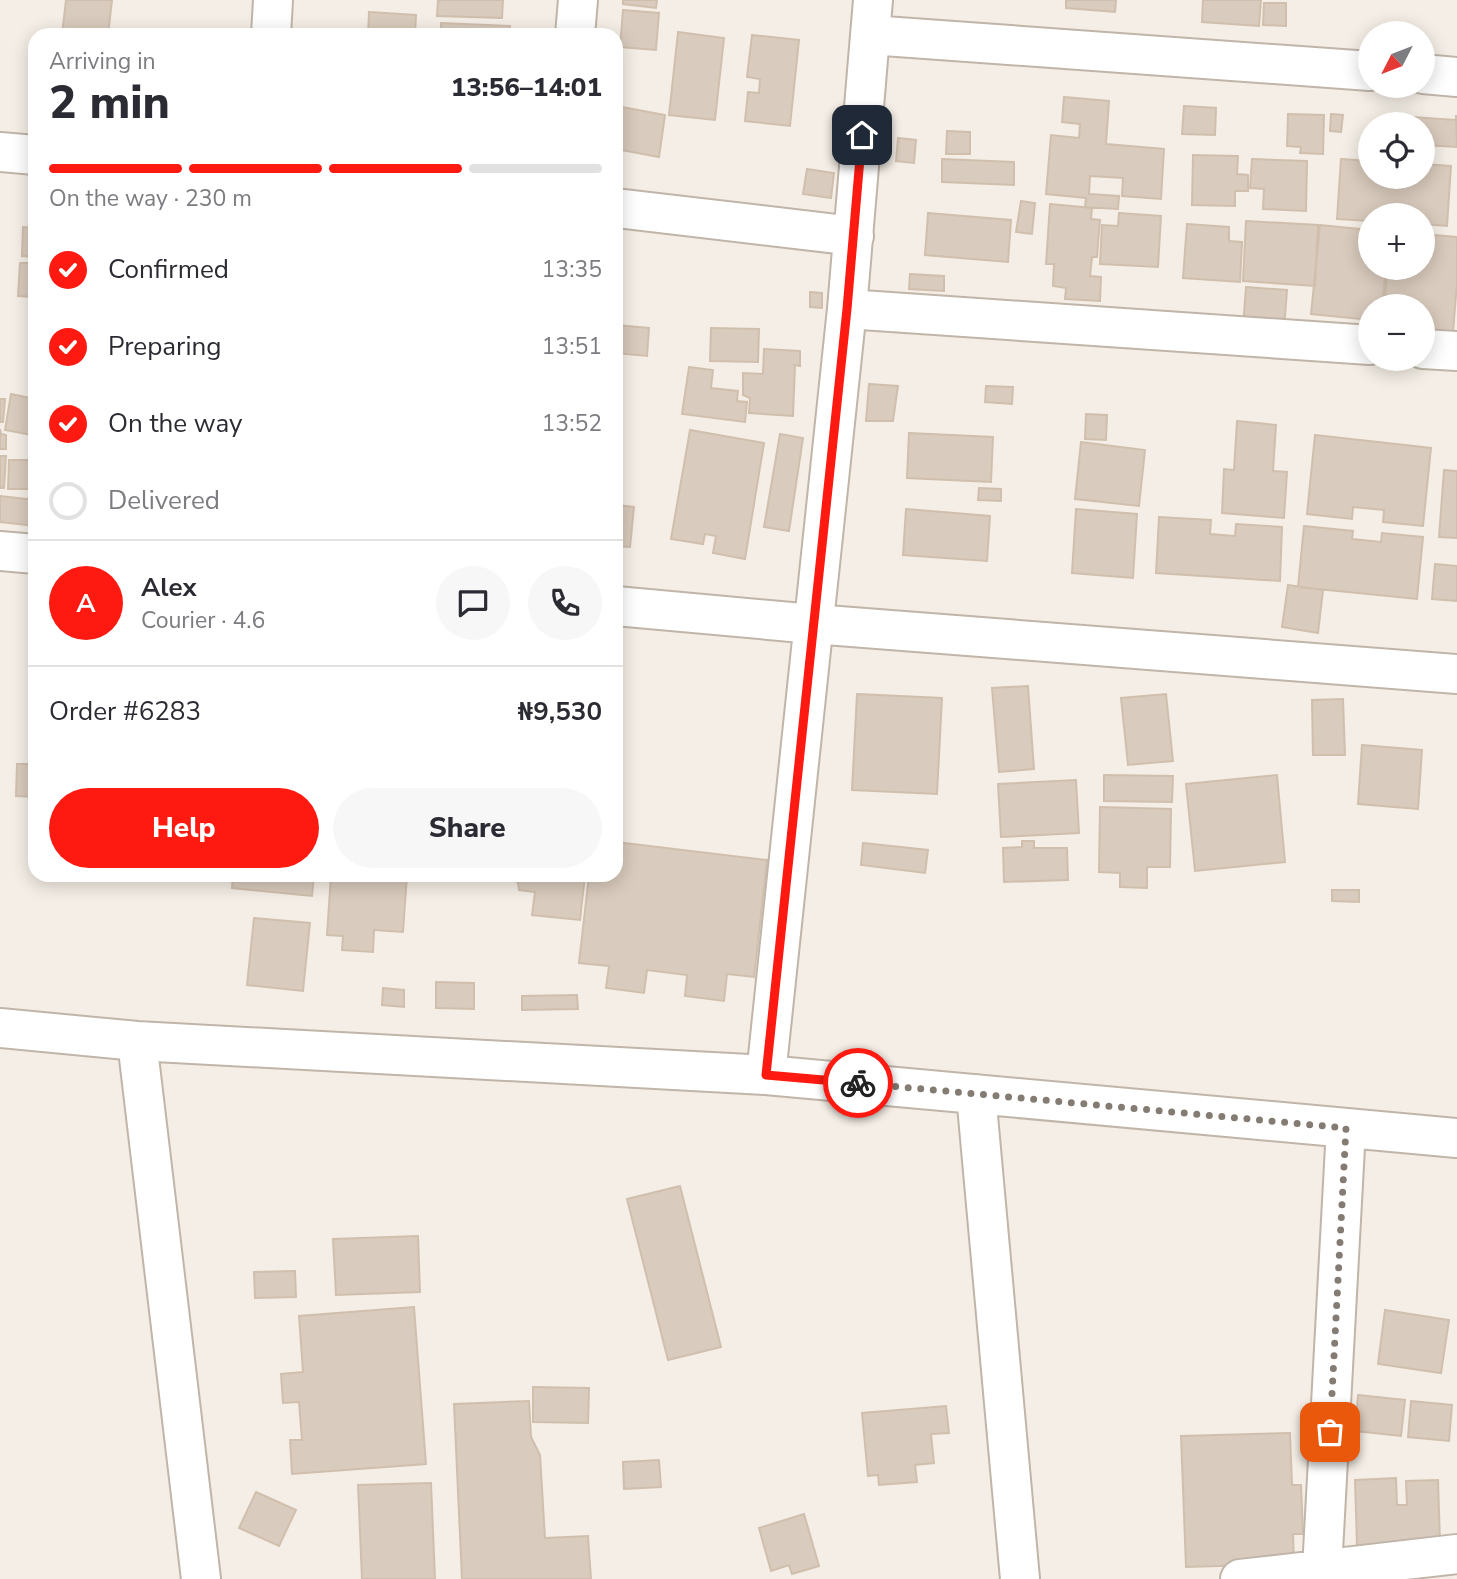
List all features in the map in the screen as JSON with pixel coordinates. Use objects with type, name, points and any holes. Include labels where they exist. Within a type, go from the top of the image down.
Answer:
[{"type":"street","points":[[272,28],[274,0]]},
{"type":"street","points":[[576,28],[578,0]]},
{"type":"street","points":[[766,1075],[847,309],[872,17],[1358,70]]},
{"type":"street","points":[[1435,75],[1457,77]]},
{"type":"street","points":[[0,152],[28,154]]},
{"type":"street","points":[[623,209],[853,236]]},
{"type":"street","points":[[847,309],[1358,344]]},
{"type":"street","points":[[1435,350],[1457,351]]},
{"type":"street","points":[[0,551],[28,553]]},
{"type":"street","points":[[623,607],[1457,674]]},
{"type":"street","points":[[0,1028],[136,1041],[766,1075],[1457,1138]]},
{"type":"street","points":[[136,1041],[201,1579]]},
{"type":"street","points":[[976,1094],[1020,1579]]},
{"type":"street","points":[[1322,1570],[1346,1128]]},
{"type":"street","points":[[1240,1579],[1457,1554]]},
{"type":"building","points":[[66,0],[112,0],[109,28],[63,28]]},
{"type":"building","points":[[438,0],[503,0],[502,18],[437,16]]},
{"type":"building","points":[[623,0],[657,0],[656,8],[623,4]]},
{"type":"building","points":[[1066,0],[1116,0],[1115,12],[1066,8]]},
{"type":"building","points":[[1203,0],[1261,0],[1259,26],[1202,22]]},
{"type":"building","points":[[1264,3],[1286,3],[1286,26],[1263,25]]},
{"type":"building","points":[[623,10],[659,13],[656,50],[623,47]]},
{"type":"building","points":[[369,12],[416,15],[415,28],[368,28]]},
{"type":"building","points":[[441,23],[510,26],[510,28],[441,28]]},
{"type":"building","points":[[678,32],[724,38],[715,120],[669,115]]},
{"type":"building","points":[[752,35],[799,40],[790,126],[745,121],[748,92],[759,93],[760,79],[747,77]]},
{"type":"building","points":[[1064,97],[1109,101],[1106,144],[1164,149],[1161,199],[1122,196],[1123,178],[1090,176],[1089,194],[1119,196],[1118,209],[1085,207],[1086,198],[1046,194],[1051,135],[1079,138],[1080,124],[1062,122]]},
{"type":"building","points":[[1184,106],[1216,108],[1215,135],[1182,134]]},
{"type":"building","points":[[623,107],[665,115],[659,157],[623,150]]},
{"type":"building","points":[[1288,114],[1324,115],[1323,154],[1300,153],[1301,147],[1287,146]]},
{"type":"building","points":[[1331,114],[1343,115],[1341,132],[1330,131]]},
{"type":"building","points":[[1456,115],[1457,147],[1435,146],[1435,119],[1456,120]]},
{"type":"building","points":[[947,131],[970,132],[970,154],[946,154]]},
{"type":"building","points":[[898,138],[916,140],[914,163],[896,161]]},
{"type":"building","points":[[1193,155],[1238,156],[1237,174],[1248,175],[1248,191],[1235,191],[1235,206],[1192,205]]},
{"type":"building","points":[[942,159],[1014,162],[1014,185],[942,182]]},
{"type":"building","points":[[1252,159],[1307,161],[1306,211],[1263,209],[1264,189],[1250,188]]},
{"type":"building","points":[[1341,159],[1358,160],[1358,189],[1435,189],[1435,165],[1451,166],[1447,226],[1435,225],[1435,203],[1358,203],[1358,220],[1337,219]]},
{"type":"building","points":[[807,169],[834,173],[831,198],[803,194]]},
{"type":"building","points":[[1021,201],[1035,203],[1032,234],[1016,232]]},
{"type":"building","points":[[1050,204],[1092,208],[1091,219],[1100,220],[1097,257],[1092,257],[1090,276],[1101,277],[1100,301],[1065,299],[1066,288],[1053,286],[1054,264],[1046,264]]},
{"type":"building","points":[[928,213],[1011,220],[1008,262],[925,255]]},
{"type":"building","points":[[1119,213],[1161,216],[1158,267],[1100,264],[1102,225],[1118,226]]},
{"type":"building","points":[[1246,221],[1318,225],[1315,286],[1243,281]]},
{"type":"building","points":[[1187,224],[1229,227],[1229,241],[1242,242],[1240,282],[1183,278]]},
{"type":"building","points":[[1320,225],[1358,229],[1358,280],[1385,280],[1383,294],[1358,294],[1358,319],[1311,314]]},
{"type":"building","points":[[23,227],[28,227],[28,256],[22,256]]},
{"type":"building","points":[[1435,235],[1457,237],[1453,332],[1435,330],[1435,294],[1385,294],[1387,280],[1435,280]]},
{"type":"building","points":[[20,263],[28,263],[28,297],[18,296]]},
{"type":"building","points":[[910,274],[944,276],[944,291],[909,289]]},
{"type":"building","points":[[1246,287],[1287,290],[1284,330],[1243,326]]},
{"type":"building","points":[[810,292],[822,293],[822,308],[810,307]]},
{"type":"building","points":[[623,326],[649,328],[647,356],[623,354]]},
{"type":"building","points":[[711,328],[759,329],[758,362],[710,361]]},
{"type":"building","points":[[764,349],[800,351],[800,366],[795,365],[793,416],[749,413],[750,398],[743,395],[743,373],[763,374]]},
{"type":"building","points":[[689,367],[713,370],[711,388],[738,391],[737,401],[747,402],[745,422],[682,414]]},
{"type":"building","points":[[869,384],[898,386],[893,421],[866,421]]},
{"type":"building","points":[[986,386],[1013,387],[1012,404],[985,402]]},
{"type":"building","points":[[11,394],[28,398],[28,434],[5,430]]},
{"type":"building","points":[[0,399],[5,399],[3,422],[0,422]]},
{"type":"building","points":[[1086,414],[1107,415],[1106,440],[1085,439]]},
{"type":"building","points":[[1237,421],[1276,425],[1273,471],[1287,472],[1284,518],[1222,513],[1224,469],[1234,470]]},
{"type":"building","points":[[0,429],[1,434],[6,435],[6,449],[0,449]]},
{"type":"building","points":[[690,430],[764,443],[745,559],[713,553],[716,536],[705,534],[703,544],[671,539]]},
{"type":"building","points":[[909,433],[993,437],[991,482],[907,478]]},
{"type":"building","points":[[780,434],[803,438],[789,531],[764,527]]},
{"type":"building","points":[[1315,435],[1431,448],[1423,526],[1383,522],[1384,510],[1353,507],[1352,519],[1307,514]]},
{"type":"building","points":[[1081,442],[1145,450],[1139,506],[1075,499]]},
{"type":"building","points":[[0,456],[6,456],[4,488],[0,488]]},
{"type":"building","points":[[9,460],[28,460],[28,489],[8,489]]},
{"type":"building","points":[[1444,470],[1457,471],[1457,538],[1439,537]]},
{"type":"building","points":[[979,488],[1001,489],[1001,501],[978,500]]},
{"type":"building","points":[[0,496],[28,499],[28,525],[0,522]]},
{"type":"building","points":[[623,506],[634,507],[630,547],[623,546]]},
{"type":"building","points":[[906,509],[990,516],[987,561],[903,555]]},
{"type":"building","points":[[1076,509],[1137,514],[1133,578],[1072,573]]},
{"type":"building","points":[[1159,517],[1211,520],[1210,534],[1235,536],[1236,524],[1282,527],[1280,581],[1156,573]]},
{"type":"building","points":[[1304,526],[1353,531],[1352,539],[1381,542],[1382,533],[1423,537],[1417,599],[1298,587]]},
{"type":"building","points":[[1435,564],[1457,566],[1457,601],[1432,599]]},
{"type":"building","points":[[1288,585],[1323,590],[1318,633],[1282,627]]},
{"type":"building","points":[[1028,686],[1034,769],[999,772],[992,688]]},
{"type":"building","points":[[857,694],[942,698],[937,794],[852,790]]},
{"type":"building","points":[[1166,694],[1173,761],[1128,765],[1121,698]]},
{"type":"building","points":[[1343,699],[1345,755],[1313,755],[1312,700]]},
{"type":"building","points":[[1362,745],[1422,750],[1418,809],[1358,804]]},
{"type":"building","points":[[17,764],[28,764],[28,797],[16,796]]},
{"type":"building","points":[[1104,775],[1173,776],[1172,802],[1104,801]]},
{"type":"building","points":[[1277,775],[1285,862],[1195,871],[1186,784]]},
{"type":"building","points":[[1076,780],[1079,833],[1001,837],[998,784]]},
{"type":"building","points":[[1100,807],[1171,809],[1170,867],[1147,867],[1147,888],[1120,887],[1120,873],[1099,872]]},
{"type":"building","points":[[1022,841],[1034,841],[1034,848],[1067,848],[1068,880],[1004,882],[1003,848],[1022,847]]},
{"type":"building","points":[[623,843],[767,860],[754,977],[727,974],[724,1001],[685,996],[687,975],[647,970],[644,993],[606,988],[609,966],[579,963],[588,882],[623,882]]},
{"type":"building","points":[[863,843],[928,850],[925,873],[861,865]]},
{"type":"building","points":[[232,882],[313,882],[312,896],[232,888]]},
{"type":"building","points":[[331,882],[407,882],[403,932],[374,930],[373,952],[342,950],[343,936],[327,935]]},
{"type":"building","points":[[518,882],[584,882],[580,920],[532,915],[535,892],[519,890]]},
{"type":"building","points":[[1332,890],[1359,890],[1359,902],[1332,901]]},
{"type":"building","points":[[254,918],[310,923],[303,991],[247,985]]},
{"type":"building","points":[[436,982],[474,983],[474,1009],[436,1008]]},
{"type":"building","points":[[383,988],[404,990],[404,1007],[382,1005]]},
{"type":"building","points":[[577,995],[578,1009],[522,1010],[522,996]]},
{"type":"building","points":[[680,1186],[721,1347],[668,1360],[627,1199]]},
{"type":"building","points":[[418,1236],[420,1292],[336,1295],[333,1239]]},
{"type":"building","points":[[295,1271],[296,1297],[255,1298],[254,1272]]},
{"type":"building","points":[[414,1307],[426,1464],[292,1474],[290,1440],[302,1440],[299,1402],[283,1403],[281,1374],[303,1372],[299,1316]]},
{"type":"building","points":[[1385,1310],[1449,1320],[1441,1373],[1378,1364]]},
{"type":"building","points":[[533,1387],[589,1388],[588,1423],[533,1422]]},
{"type":"building","points":[[1358,1395],[1405,1400],[1401,1436],[1355,1431]]},
{"type":"building","points":[[529,1401],[531,1437],[540,1455],[545,1538],[588,1536],[591,1579],[462,1579],[454,1404]]},
{"type":"building","points":[[1411,1401],[1452,1405],[1449,1441],[1408,1437]]},
{"type":"building","points":[[946,1406],[949,1433],[931,1434],[934,1463],[915,1465],[917,1482],[879,1485],[878,1475],[868,1476],[862,1413]]},
{"type":"building","points":[[1290,1433],[1292,1485],[1301,1485],[1303,1534],[1293,1534],[1294,1564],[1186,1567],[1181,1436]]},
{"type":"building","points":[[659,1460],[661,1487],[624,1489],[623,1462]]},
{"type":"building","points":[[1396,1478],[1397,1505],[1407,1505],[1406,1481],[1438,1480],[1440,1543],[1357,1546],[1355,1480]]},
{"type":"building","points":[[431,1483],[435,1579],[362,1579],[358,1485]]},
{"type":"building","points":[[256,1492],[296,1510],[279,1546],[239,1528]]},
{"type":"building","points":[[804,1514],[819,1566],[792,1574],[789,1565],[771,1571],[759,1528]]},
{"type":"way so far","points":[[858,1083],[1346,1128],[1330,1432]]},
{"type":"route","points":[[858,1083],[766,1075],[847,309],[862,135]]}]
